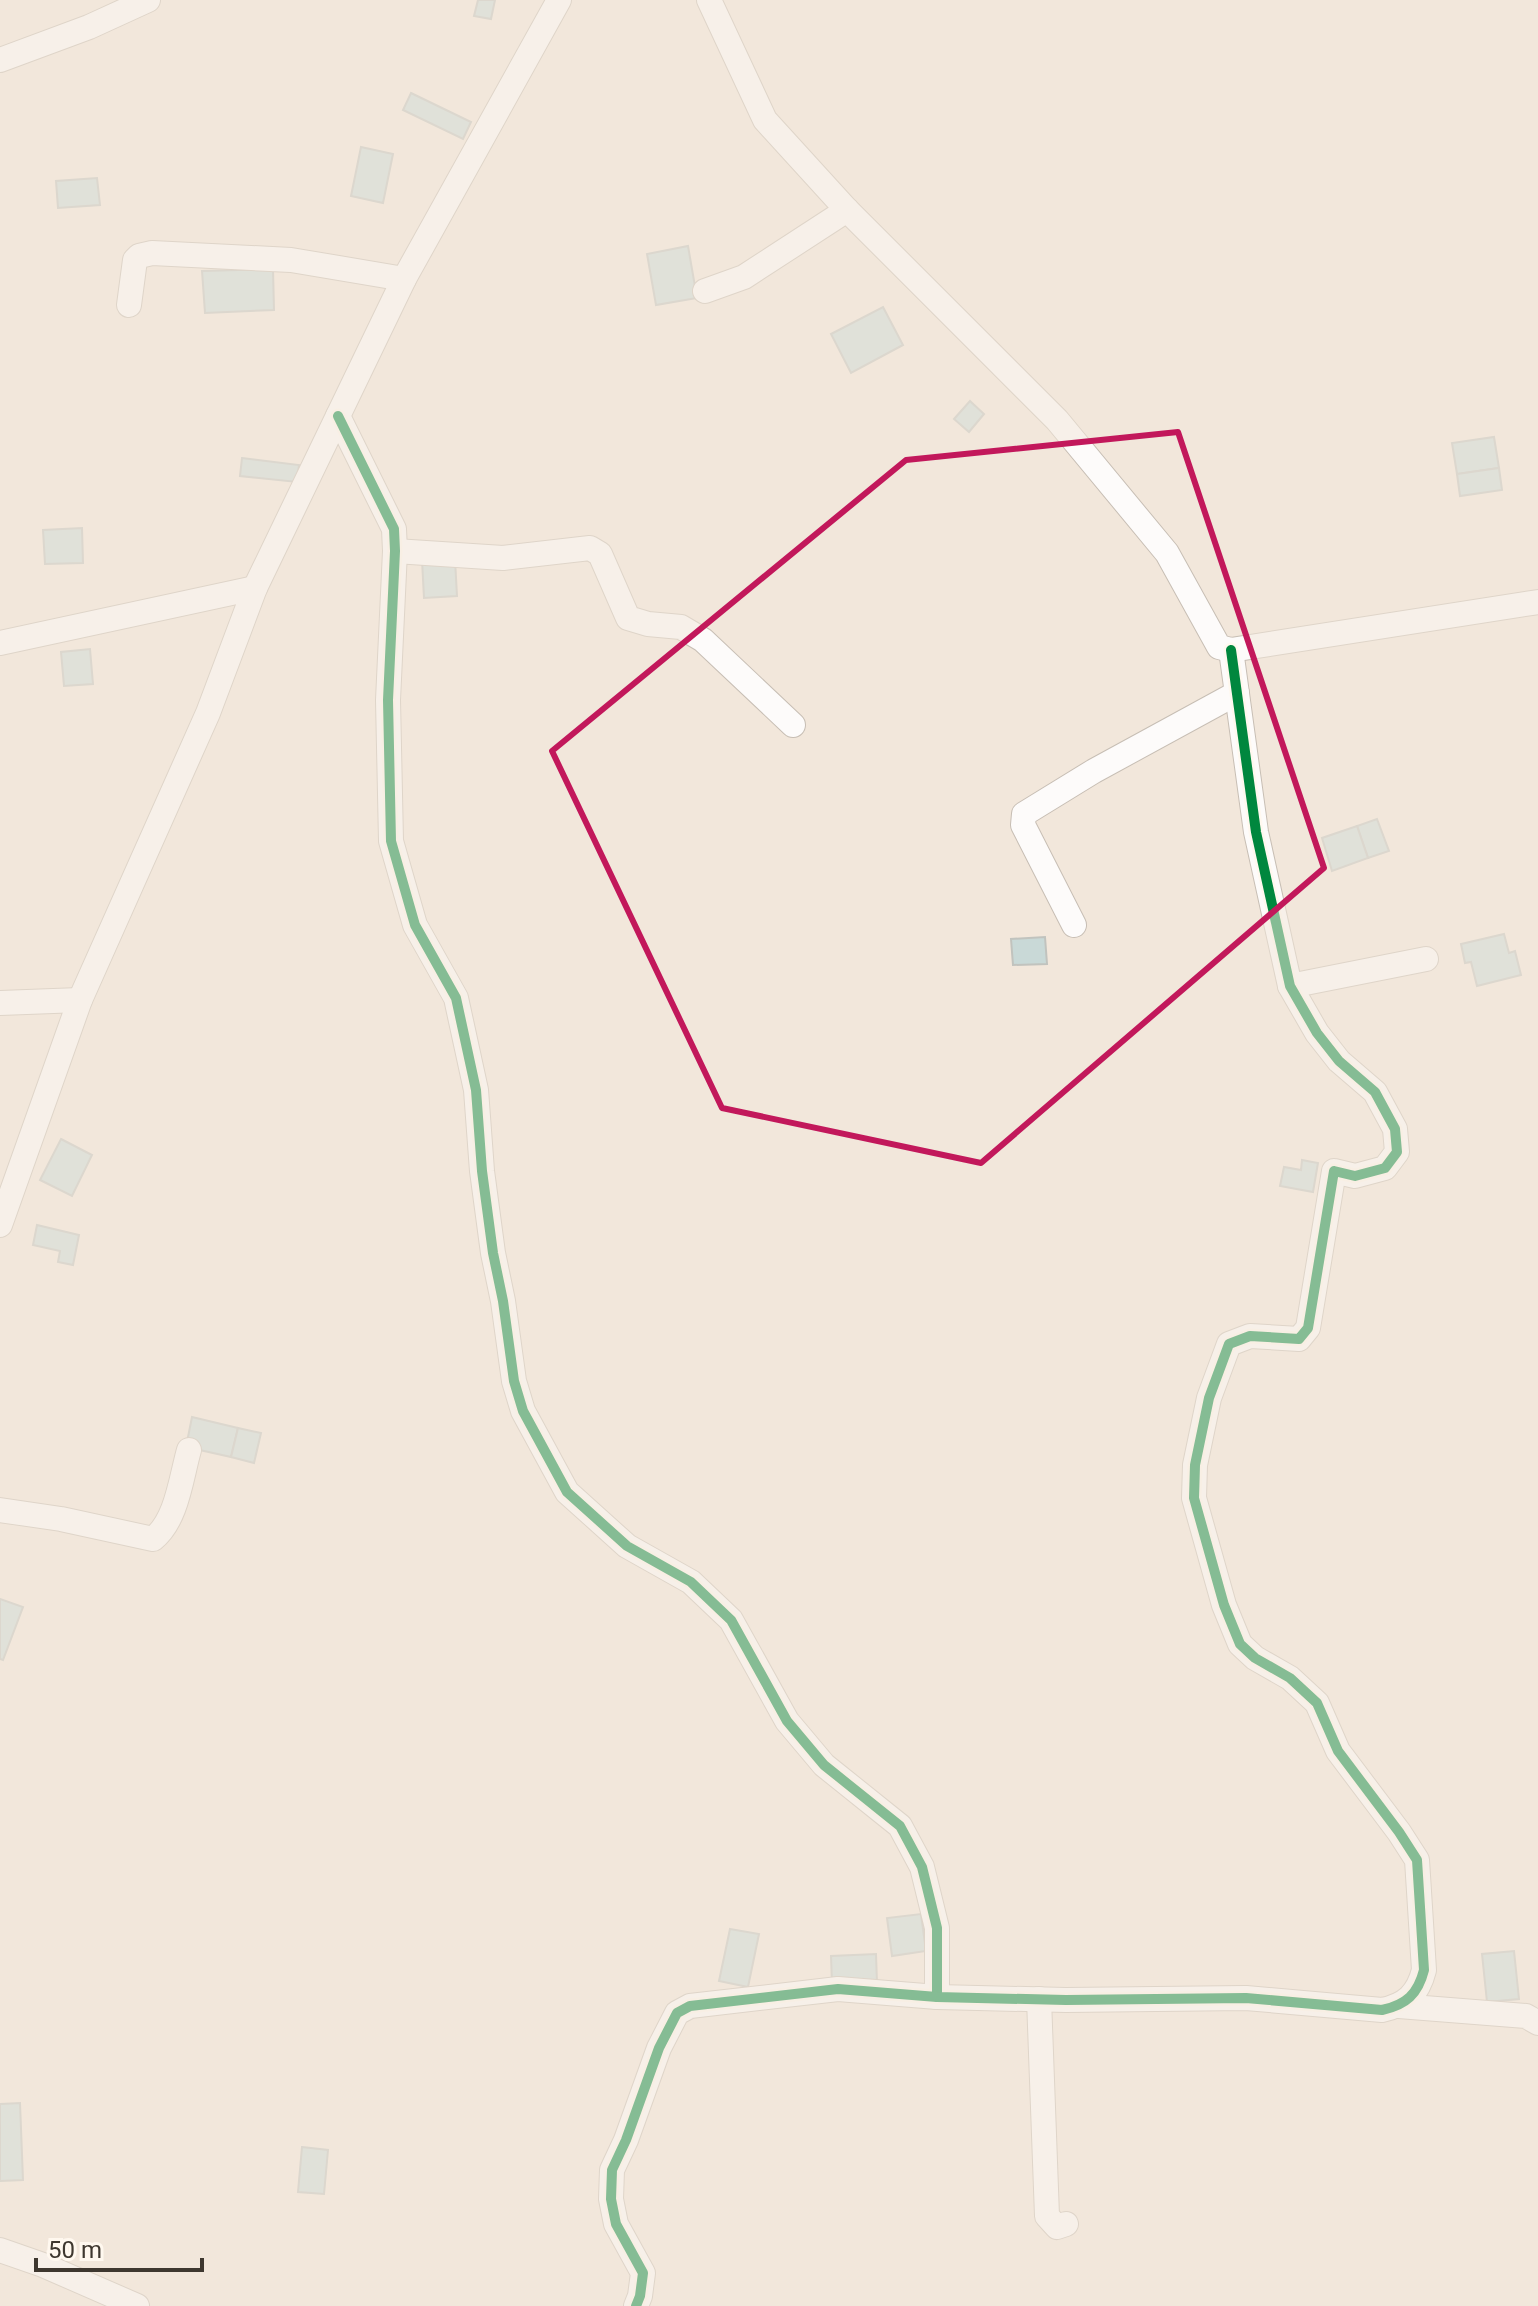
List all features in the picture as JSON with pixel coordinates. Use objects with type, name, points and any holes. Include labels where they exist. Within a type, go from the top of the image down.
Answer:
[{"type":"street","points":[[0,60],[89,27],[148,0]]},
{"type":"street","points":[[0,1225],[80,1000],[208,713],[255,588],[404,279],[559,0]]},
{"type":"street","points":[[709,0],[765,120],[847,210],[1057,420],[1167,553],[1219,647],[1231,650],[1538,602]]},
{"type":"street","points":[[705,291],[744,277],[847,210]]},
{"type":"street","points":[[129,305],[135,260],[152,253],[302,261],[404,279]]},
{"type":"street","points":[[338,416],[394,529],[388,700],[391,841],[415,925],[456,998],[476,1090],[482,1171],[493,1253],[514,1381],[523,1411],[567,1492],[627,1546],[691,1582],[731,1620],[787,1721],[824,1765],[900,1826],[922,1867],[937,1928],[937,1997]]},
{"type":"street","points":[[395,551],[503,558],[590,548],[600,554],[628,618],[648,624],[681,627],[703,640],[793,725]]},
{"type":"street","points":[[0,643],[255,588]]},
{"type":"street","points":[[1231,650],[1256,832],[1290,986],[1317,1033],[1339,1061],[1375,1092],[1395,1129],[1397,1152],[1385,1168],[1355,1176],[1334,1171],[1308,1328],[1299,1339],[1250,1336],[1229,1344],[1209,1398],[1195,1465],[1194,1498],[1224,1605],[1240,1644],[1255,1658],[1290,1678],[1317,1703],[1338,1751],[1417,1860],[1424,1970],[1417,1990],[1399,2006]]},
{"type":"street","points":[[1074,925],[1023,825],[1024,814],[1094,771],[1237,693]]},
{"type":"street","points":[[1290,986],[1426,959]]},
{"type":"street","points":[[0,1003],[80,1000]]},
{"type":"street","points":[[0,1510],[61,1519],[153,1539],[164,1531],[189,1450]]},
{"type":"street","points":[[636,2306],[643,2273],[616,2224],[611,2199],[612,2170],[659,2048],[677,2013],[690,2006],[838,1989],[937,1997],[1246,1998],[1382,2010],[1399,2006],[1526,2016],[1538,2023]]},
{"type":"street","points":[[1039,1999],[1047,2216],[1057,2227],[1066,2224]]},
{"type":"street","points":[[0,2250],[137,2306]]},
{"type":"highlighted area","points":[[1178,432],[1324,868],[981,1163],[722,1108],[552,751],[906,460]]},
{"type":"building","points":[[478,0],[495,0],[491,19],[474,16]]},
{"type":"building","points":[[411,93],[471,122],[463,139],[403,110]]},
{"type":"building","points":[[361,147],[393,154],[383,203],[351,196]]},
{"type":"building","points":[[97,178],[100,205],[58,208],[56,181]]},
{"type":"building","points":[[688,246],[697,298],[656,305],[647,254]]},
{"type":"building","points":[[273,269],[274,310],[205,313],[202,271]]},
{"type":"building","points":[[883,307],[903,345],[851,373],[831,334]]},
{"type":"building","points":[[970,401],[984,414],[969,432],[954,419]]},
{"type":"building","points":[[1494,437],[1499,468],[1457,474],[1452,443]]},
{"type":"building","points":[[242,458],[299,465],[297,482],[240,476]]},
{"type":"building","points":[[1499,468],[1502,490],[1460,496],[1457,474]]},
{"type":"building","points":[[82,528],[83,563],[45,564],[43,530]]},
{"type":"building","points":[[455,559],[457,596],[424,598],[422,560]]},
{"type":"building","points":[[90,649],[93,684],[64,686],[61,652]]},
{"type":"building","points":[[1377,819],[1389,851],[1368,858],[1357,826]]},
{"type":"building","points":[[1357,826],[1368,858],[1332,871],[1322,838]]},
{"type":"building","points":[[1504,934],[1509,953],[1515,951],[1521,975],[1477,986],[1471,962],[1465,963],[1461,944]]},
{"type":"building","points":[[1045,937],[1047,964],[1013,965],[1011,939]]},
{"type":"building","points":[[61,1139],[92,1155],[72,1196],[40,1180]]},
{"type":"building","points":[[1302,1160],[1318,1163],[1313,1192],[1280,1186],[1284,1167],[1301,1170]]},
{"type":"building","points":[[37,1225],[79,1235],[73,1265],[58,1262],[60,1251],[33,1245]]},
{"type":"building","points":[[192,1417],[238,1428],[231,1457],[186,1447]]},
{"type":"building","points":[[238,1428],[261,1433],[254,1463],[231,1457]]},
{"type":"building","points":[[0,1599],[23,1607],[3,1660],[0,1659]]},
{"type":"building","points":[[921,1914],[926,1951],[892,1956],[887,1918]]},
{"type":"building","points":[[730,1929],[759,1934],[748,1987],[719,1981]]},
{"type":"building","points":[[1514,1951],[1519,1999],[1487,2002],[1482,1954]]},
{"type":"building","points":[[876,1954],[877,1983],[832,1984],[831,1956]]},
{"type":"building","points":[[20,2103],[23,2180],[0,2181],[0,2104]]},
{"type":"building","points":[[302,2147],[328,2150],[324,2194],[298,2192]]},
{"type":"cycle path","points":[[338,416],[394,529],[388,700],[391,841],[415,925],[456,998],[476,1090],[482,1171],[493,1253],[514,1381],[523,1411],[567,1492],[627,1546],[691,1582],[731,1620],[787,1721],[824,1765],[900,1826],[922,1867],[937,1928],[937,1997]]},
{"type":"cycle path","points":[[636,2306],[643,2273],[616,2224],[611,2199],[612,2170],[659,2048],[677,2013],[690,2006],[838,1989],[937,1997],[1066,2000],[1246,1998],[1382,2010],[1410,1997],[1424,1970],[1417,1860],[1338,1751],[1317,1703],[1290,1678],[1255,1658],[1240,1644],[1224,1605],[1194,1498],[1195,1465],[1209,1398],[1229,1344],[1250,1336],[1299,1339],[1308,1328],[1334,1171],[1355,1176],[1385,1168],[1397,1152],[1395,1129],[1375,1092],[1339,1061],[1317,1033],[1290,986],[1256,832],[1231,650]]}]
